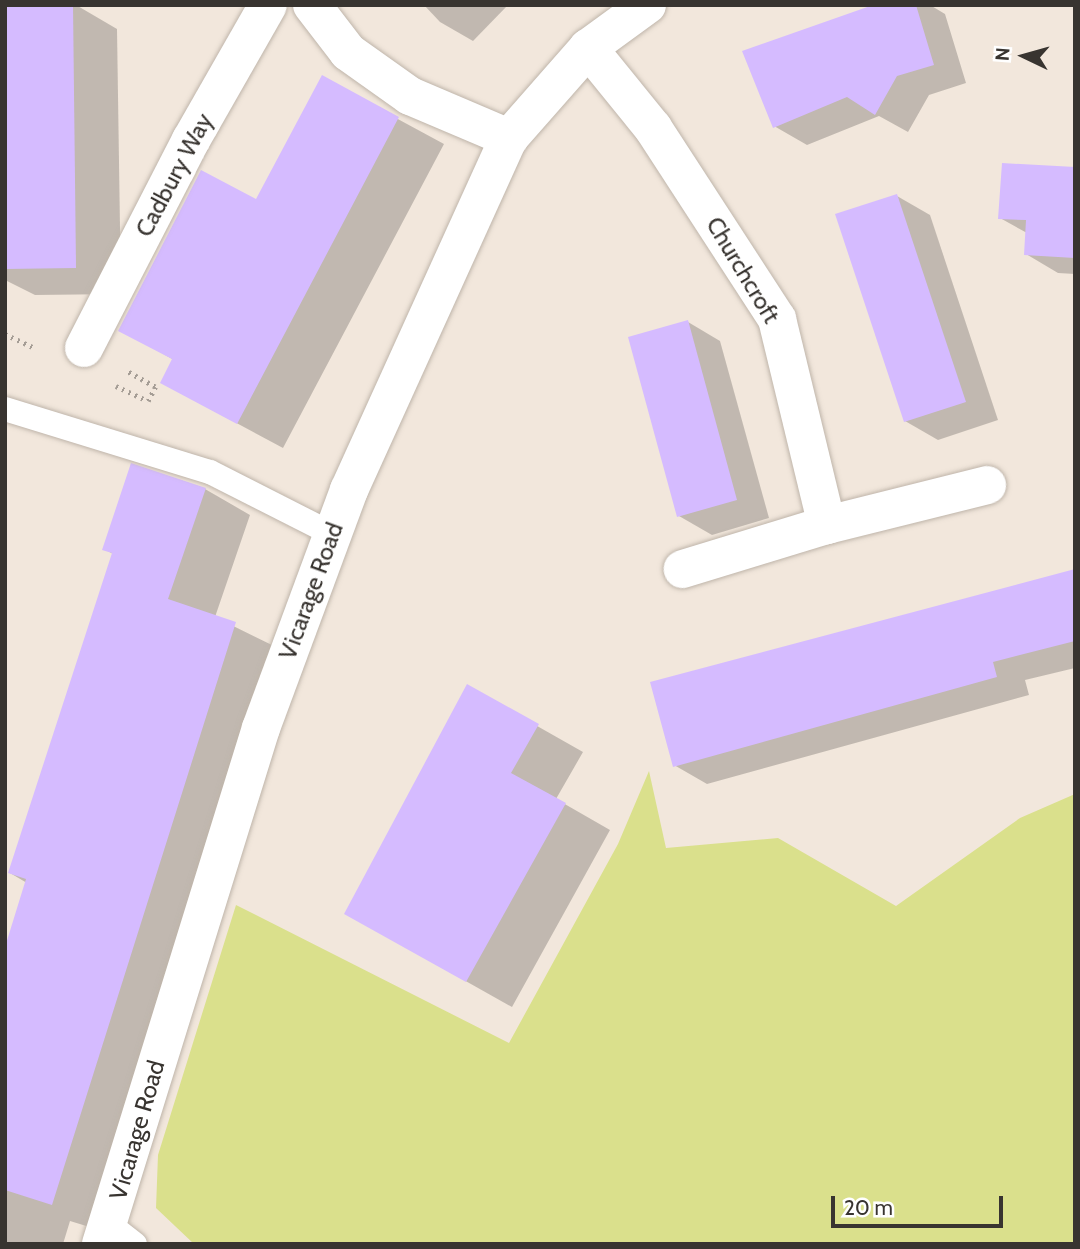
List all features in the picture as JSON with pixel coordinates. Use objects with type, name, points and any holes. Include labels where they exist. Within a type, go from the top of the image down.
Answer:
[{"type":"street","name":"Cadbury Way","points":[[84,348],[191,140],[268,5]]},
{"type":"street","points":[[312,5],[348,52],[410,96],[509,138]]},
{"type":"street","name":"Vicarage Road","points":[[115,1237],[252,754],[332,534],[509,138],[588,48],[647,5]]},
{"type":"street","name":"Churchcroft","points":[[588,48],[653,128],[777,319],[827,525]]},
{"type":"street","points":[[683,569],[827,525],[987,485]]},
{"type":"lane","points":[[5,409],[210,472],[332,534]]},
{"type":"green space","points":[[649,771],[666,848],[778,838],[896,906],[1020,818],[1075,794],[1075,1244],[194,1244],[156,1208],[158,1155],[236,905],[509,1043],[618,844]]},
{"type":"building","points":[[5,5],[73,5],[76,268],[5,269]]},
{"type":"building","points":[[873,5],[916,5],[934,65],[897,76],[875,115],[847,97],[773,128],[742,51]]},
{"type":"building","points":[[322,75],[399,117],[237,424],[160,383],[172,359],[118,331],[201,170],[256,199]]},
{"type":"building","points":[[1002,163],[1075,167],[1075,258],[1024,255],[1026,220],[998,219]]},
{"type":"building","points":[[897,194],[966,402],[904,422],[835,214]]},
{"type":"building","points":[[688,320],[737,500],[677,517],[628,337]]},
{"type":"building","points":[[131,463],[206,488],[168,599],[236,622],[52,1205],[5,1190],[5,947],[26,879],[8,873],[112,553],[102,550]]},
{"type":"building","points":[[1075,569],[1075,641],[993,662],[997,677],[673,767],[650,682]]},
{"type":"building","points":[[467,684],[539,724],[511,773],[566,803],[466,982],[344,914]]}]
